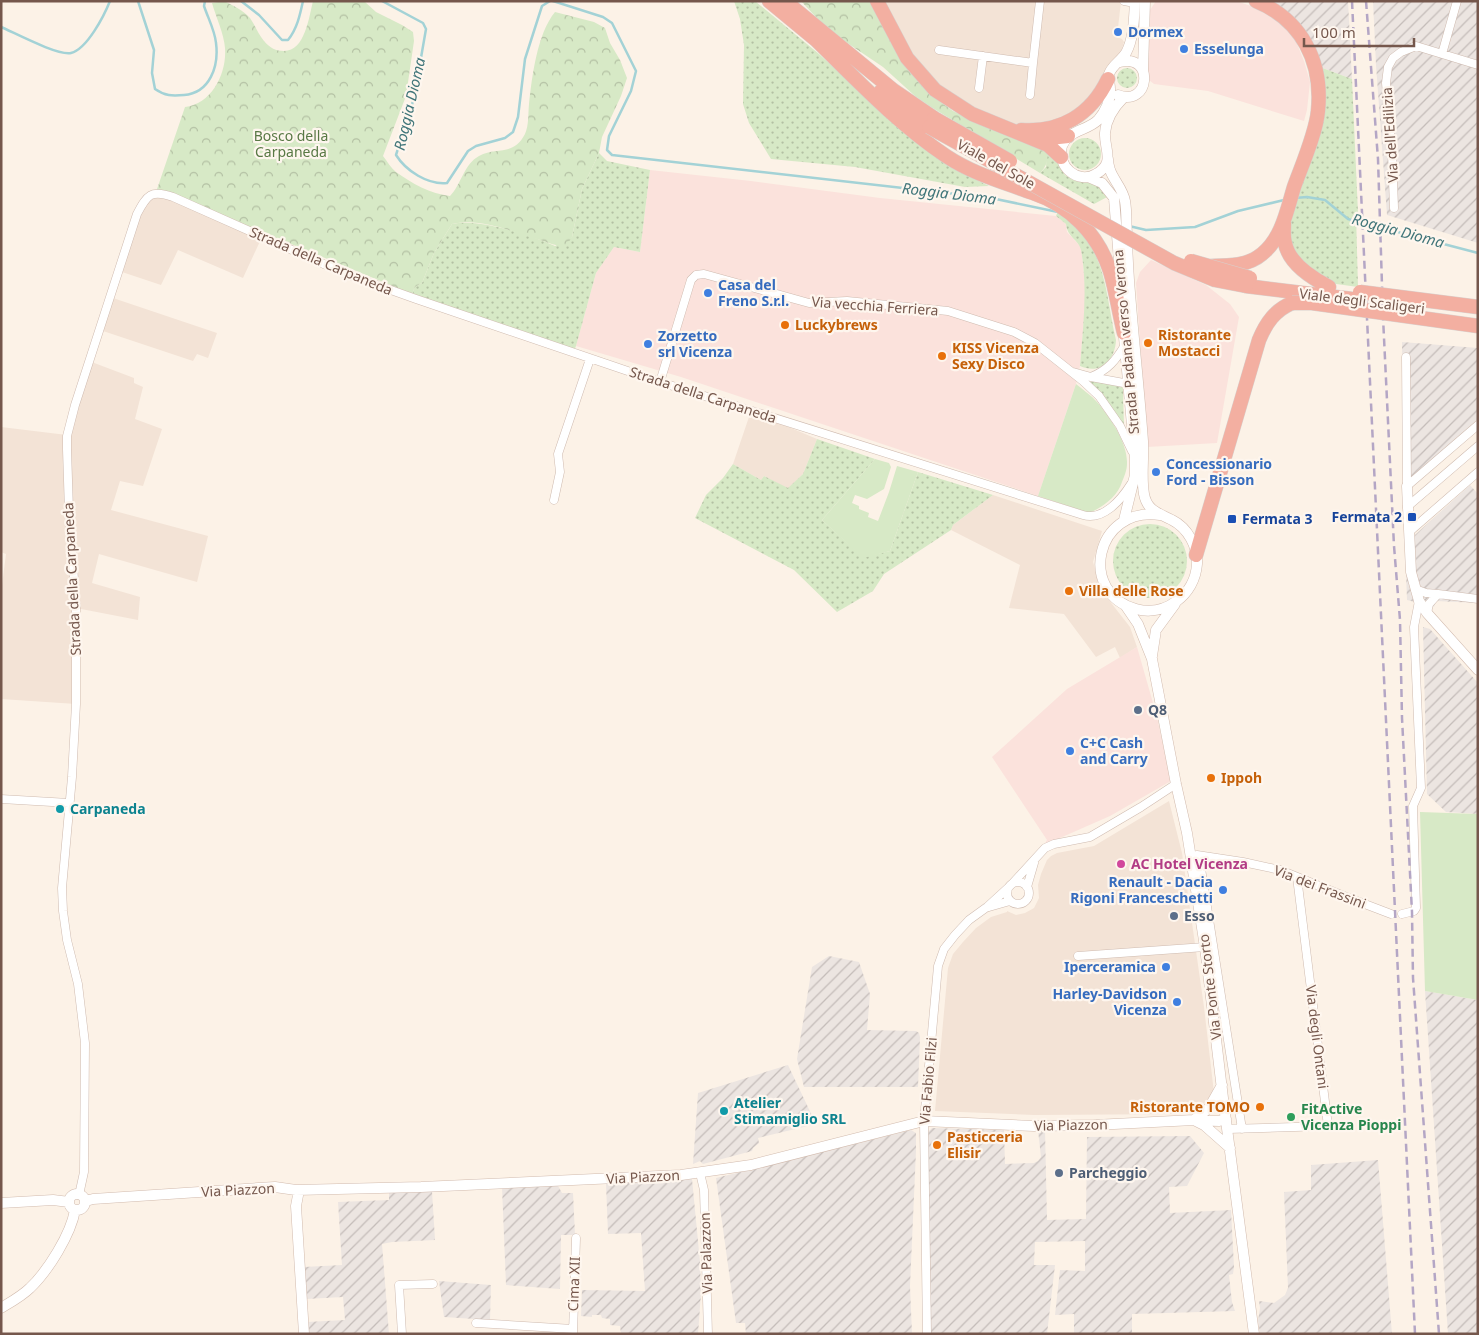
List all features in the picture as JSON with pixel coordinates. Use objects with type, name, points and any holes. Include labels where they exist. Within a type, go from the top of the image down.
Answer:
[{"type":"highway","name":"Viale del Sole","points":[[769,1],[888,98],[1183,258],[1248,282]]},
{"type":"highway","points":[[877,1],[907,58],[935,90],[972,114],[1048,145],[1061,158]]},
{"type":"highway","points":[[1201,265],[1224,266],[1252,262],[1270,247],[1284,220],[1318,112],[1318,81],[1312,57],[1300,34],[1282,16],[1256,1]]},
{"type":"highway","name":"Viale del Sole","points":[[786,2],[931,122],[1174,263],[1215,280],[1248,282]]},
{"type":"highway","points":[[814,38],[897,118],[948,157],[975,172],[1035,193],[1065,209],[1083,224],[1097,244],[1110,270],[1124,339]]},
{"type":"highway","points":[[1015,130],[1042,130],[1063,125],[1082,114],[1098,98],[1109,83]]},
{"type":"highway","points":[[1015,130],[1050,138],[1068,136]]},
{"type":"highway","points":[[1284,220],[1284,243],[1289,255],[1309,275],[1329,287]]},
{"type":"highway","name":"Viale degli Scaligeri","points":[[1248,282],[1329,287],[1478,307]]},
{"type":"highway","name":"Viale degli Scaligeri","points":[[1248,282],[1478,317]]},
{"type":"highway","points":[[1196,555],[1258,340],[1266,324],[1283,306],[1302,301],[1312,302],[1478,326]]},
{"type":"main road","points":[[1109,83],[1116,94],[1124,97],[1133,96],[1142,88],[1145,80],[1143,70],[1145,12],[1150,1]]},
{"type":"main road","points":[[1139,2],[1145,12]]},
{"type":"main road","points":[[1084,130],[1104,112],[1113,67],[1120,62],[1129,46],[1139,2]]},
{"type":"main road","points":[[1120,62],[1133,62],[1143,70]]},
{"type":"main road","points":[[1105,142],[1098,134],[1084,130],[1078,130],[1068,136],[1063,144],[1061,158],[1065,167],[1073,174],[1088,177],[1100,171],[1108,159],[1105,133],[1109,117],[1124,97]]},
{"type":"main road","name":"Strada Padana verso Verona","points":[[1108,159],[1110,170],[1125,198],[1122,226],[1124,339],[1135,458],[1134,481],[1124,520]]},
{"type":"main road","name":"Strada Padana verso Verona","points":[[1088,177],[1102,183],[1110,192],[1114,198],[1122,226],[1139,394],[1146,503],[1152,511],[1174,521],[1186,532],[1191,539],[1196,555],[1196,573],[1193,581],[1189,589],[1176,602]]},
{"type":"main road","points":[[1407,486],[1411,572],[1419,601],[1427,613],[1478,670]]},
{"type":"main road","points":[[1160,515],[1141,514],[1124,520],[1116,526],[1106,538],[1101,553],[1101,573],[1107,587],[1116,599],[1125,605],[1140,610],[1156,610],[1176,602]]},
{"type":"main road","name":"Via Ponte Storto","points":[[1152,659],[1156,630],[1176,602]]},
{"type":"main road","name":"Via Ponte Storto","points":[[1125,605],[1138,624],[1152,659],[1176,784],[1195,854],[1254,1334]]},
{"type":"main road","points":[[1222,1085],[1209,1108],[1198,1118],[1230,1148]]},
{"type":"main road","name":"Via Piazzon","points":[[82,1198],[275,1187],[299,1190],[430,1187],[632,1178],[700,1172],[750,1165],[924,1121],[1034,1126],[1094,1125],[1198,1118],[1210,1114],[1227,1124]]},
{"type":"main road","points":[[275,1187],[296,1206]]},
{"type":"main road","points":[[299,1190],[296,1206],[304,1334]]},
{"type":"main road","points":[[1,1203],[53,1200],[80,1209],[82,1198]]},
{"type":"main road","points":[[1,1308],[30,1288],[42,1274],[62,1242],[73,1219],[72,1206]]},
{"type":"main road","name":"Via Ponte Storto","points":[[1248,1334],[1252,1317]]},
{"type":"street","points":[[1030,95],[1040,1]]},
{"type":"street","points":[[1124,1],[1139,2]]},
{"type":"street","points":[[1442,54],[1457,1]]},
{"type":"street","name":"Via dell'Edilizia","points":[[1394,208],[1392,144],[1386,83],[1388,67],[1393,58],[1401,52],[1416,46],[1478,65]]},
{"type":"street","points":[[939,50],[1033,63]]},
{"type":"street","points":[[979,88],[983,56]]},
{"type":"street","name":"Strada della Carpaneda","points":[[82,1198],[85,1043],[78,984],[67,940],[62,900],[76,704],[76,607],[69,511],[67,436],[75,405],[137,214],[145,199],[150,195],[158,193],[173,197],[346,274],[590,359],[1091,517],[1107,511],[1119,501],[1134,481]]},
{"type":"street","name":"Via vecchia Ferriera","points":[[660,382],[691,280],[696,275],[704,274],[809,303],[847,301],[948,311],[1014,332],[1035,343],[1083,381],[1103,401],[1127,439],[1135,458]]},
{"type":"street","points":[[1091,377],[1108,368],[1116,359],[1124,339]]},
{"type":"street","points":[[1406,357],[1407,486]]},
{"type":"street","points":[[554,500],[560,472],[558,454],[590,359]]},
{"type":"street","name":"Via vecchia Ferriera","points":[[1067,369],[1091,377],[1128,384]]},
{"type":"street","points":[[1128,384],[1139,394]]},
{"type":"street","points":[[1407,486],[1478,425]]},
{"type":"street","points":[[1407,507],[1478,446]]},
{"type":"street","points":[[1408,532],[1478,472]]},
{"type":"street","points":[[1415,588],[1426,593],[1478,599]]},
{"type":"street","points":[[1427,613],[1429,604],[1438,594]]},
{"type":"street","points":[[1402,914],[1414,911],[1416,908],[1413,806],[1421,788],[1414,627],[1419,601]]},
{"type":"street","points":[[1027,887],[1018,882],[1011,885],[1007,895],[1010,901],[1017,904],[1024,903],[1029,896],[1027,887],[1031,870],[1038,854],[1045,848],[1054,844],[1090,837],[1176,784]]},
{"type":"street","points":[[1,799],[69,803]]},
{"type":"street","name":"Via Fabio Filzi","points":[[927,1334],[924,1121],[938,966],[944,949],[954,935],[1011,885],[1038,854]]},
{"type":"street","points":[[1195,854],[1242,1129]]},
{"type":"street","name":"Via dei Frassini","points":[[1195,854],[1280,870],[1391,914]]},
{"type":"street","name":"Via degli Ontani","points":[[1227,1124],[1242,1129],[1328,1126],[1297,877]]},
{"type":"street","name":"Via Fabio Filzi","points":[[987,907],[1010,901]]},
{"type":"street","points":[[1078,956],[1205,947]]},
{"type":"street","name":"Via Palazzon","points":[[700,1172],[704,1190],[708,1334]]},
{"type":"street","name":"Cima XII","points":[[476,1323],[573,1332],[576,1238]]},
{"type":"street","points":[[402,1334],[400,1285],[433,1284]]},
{"type":"shaded area","points":[[884,1],[1121,1],[1117,37],[1124,42],[1117,65],[1076,118],[1017,127],[948,96],[915,62]]},
{"type":"shaded area","points":[[1156,1],[1236,1],[1251,6],[1279,21],[1295,39],[1310,82],[1304,121],[1208,91],[1154,84],[1149,80],[1146,64],[1150,10]]},
{"type":"shaded area","points":[[1267,1],[1348,1],[1352,79],[1317,66]]},
{"type":"shaded area","points":[[1373,1],[1478,1],[1478,243],[1387,215]]},
{"type":"shaded area","points":[[650,170],[880,198],[1056,216],[1066,224],[1067,232],[1081,247],[1086,294],[1080,366],[1076,384],[1038,496],[681,377],[576,346],[596,273],[614,247],[640,252]]},
{"type":"shaded area","points":[[155,195],[261,239],[243,278],[178,250],[161,285],[119,271],[142,205]]},
{"type":"shaded area","points":[[1151,260],[1206,285],[1230,304],[1239,317],[1217,443],[1147,447],[1136,283],[1140,272]]},
{"type":"shaded area","points":[[110,297],[217,333],[208,358],[197,354],[193,361],[100,330]]},
{"type":"shaded area","points":[[1402,342],[1478,348],[1478,419],[1404,484]]},
{"type":"shaded area","points":[[89,361],[134,378],[134,383],[143,387],[135,419],[162,429],[143,486],[120,481],[111,510],[208,536],[197,582],[99,554],[92,583],[140,597],[138,620],[76,608],[76,704],[1,699],[1,593],[6,554],[1,552],[1,427],[67,435]]},
{"type":"shaded area","points":[[751,411],[817,439],[803,474],[788,489],[764,476],[761,480],[733,464]]},
{"type":"shaded area","points":[[1470,485],[1478,494],[1478,603],[1436,601],[1434,607],[1407,600],[1405,544]]},
{"type":"shaded area","points":[[993,495],[1102,531],[1093,562],[1101,590],[1130,627],[1137,647],[1120,658],[1115,647],[1096,657],[1064,614],[1009,608],[1020,565],[951,530],[953,525]]},
{"type":"shaded area","points":[[1423,627],[1430,629],[1478,683],[1478,814],[1446,812],[1427,794]]},
{"type":"shaded area","points":[[1137,647],[1157,717],[1171,781],[1110,816],[1044,845],[1047,840],[992,757],[1067,689]]},
{"type":"shaded area","points":[[1169,801],[1182,853],[1204,1007],[1216,1110],[1185,1114],[1034,1115],[935,1111],[948,968],[953,954],[976,928],[991,917],[1007,911],[1016,915],[1034,908],[1039,898],[1038,885],[1041,874],[1047,860],[1051,856],[1057,853],[1094,846]]},
{"type":"shaded area","points":[[829,956],[859,962],[870,994],[867,1030],[916,1031],[919,1033],[918,1087],[804,1087],[797,1059],[812,967]]},
{"type":"shaded area","points":[[1425,991],[1478,1000],[1478,1334],[1448,1334]]},
{"type":"shaded area","points":[[788,1065],[816,1124],[758,1138],[759,1143],[752,1151],[703,1164],[700,1161],[693,1164],[698,1093]]},
{"type":"shaded area","points":[[932,1128],[1004,1130],[1005,1164],[1034,1163],[1038,1161],[1041,1157],[1038,1130],[1045,1130],[1047,1220],[1086,1219],[1087,1137],[1190,1136],[1204,1153],[1187,1186],[1169,1187],[1170,1213],[1231,1210],[1234,1267],[1233,1274],[1229,1275],[1235,1311],[1132,1314],[1132,1334],[1074,1334],[1074,1314],[1055,1315],[1060,1270],[1085,1271],[1085,1241],[1035,1242],[1034,1265],[1055,1265],[1047,1334],[925,1334],[927,1133]]},
{"type":"shaded area","points":[[911,1130],[916,1133],[910,1286],[912,1334],[746,1334],[745,1323],[736,1323],[716,1178]]},
{"type":"shaded area","points":[[1378,1160],[1392,1334],[1260,1334],[1258,1321],[1259,1301],[1274,1303],[1285,1295],[1288,1288],[1284,1192],[1311,1190],[1311,1165]]},
{"type":"shaded area","points":[[692,1179],[700,1262],[701,1293],[698,1334],[621,1334],[620,1326],[610,1325],[610,1319],[602,1318],[601,1315],[592,1315],[592,1317],[581,1316],[582,1290],[645,1291],[641,1233],[608,1234],[606,1184]]},
{"type":"shaded area","points":[[557,1184],[562,1193],[573,1193],[575,1235],[561,1235],[560,1289],[506,1285],[502,1187]]},
{"type":"shaded area","points":[[432,1191],[435,1240],[382,1244],[389,1334],[308,1334],[307,1322],[345,1320],[343,1297],[306,1299],[304,1267],[342,1265],[338,1202],[389,1200],[389,1192]]},
{"type":"shaded area","points":[[439,1281],[491,1285],[490,1320],[444,1317]]},
{"type":"green space","name":"Bosco della Carpaneda","points":[[224,1],[247,15],[264,41],[271,47],[284,51],[291,50],[301,39],[308,24],[313,1],[364,1],[376,12],[413,32],[414,41],[406,96],[383,156],[394,170],[408,180],[429,190],[450,196],[466,169],[474,160],[486,153],[515,146],[525,134],[536,56],[544,32],[555,12],[594,22],[605,28],[627,78],[602,137],[599,153],[582,189],[572,237],[566,246],[485,224],[463,222],[452,224],[434,253],[422,283],[415,287],[412,294],[250,227],[229,225],[155,195],[185,107],[195,105],[210,94],[220,77],[225,58],[225,48],[222,31],[212,3]]},
{"type":"green space","points":[[734,1],[755,1],[819,54],[913,140],[952,168],[989,186],[965,187],[855,167],[771,159],[749,123],[743,104],[744,45],[740,19]]},
{"type":"green space","points":[[801,1],[872,1],[935,98],[953,111],[985,126],[1047,147],[1045,167],[1040,173],[931,107],[915,96],[883,67],[828,30]]},
{"type":"green space","points":[[1317,66],[1352,79],[1358,213],[1356,213],[1358,287],[1329,283],[1300,267],[1285,229],[1304,166]]},
{"type":"green space","points":[[1127,68],[1134,71],[1137,78],[1134,85],[1127,88],[1120,85],[1117,78],[1120,71]]},
{"type":"green space","points":[[1085,138],[1091,139],[1096,143],[1100,148],[1100,160],[1096,165],[1091,169],[1085,170],[1079,169],[1074,165],[1070,160],[1069,154],[1070,148],[1074,143],[1079,139]]},
{"type":"green space","points":[[1047,147],[1057,159],[1065,175],[1073,180],[1092,181],[1109,196],[1094,204],[1040,173],[1046,167]]},
{"type":"green space","points":[[599,153],[607,161],[650,170],[640,252],[614,247],[596,273],[573,353],[412,294],[415,287],[422,283],[434,253],[452,224],[476,223],[490,225],[555,246],[572,237],[582,189]]},
{"type":"green space","points":[[1058,211],[1076,226],[1090,244],[1105,283],[1116,340],[1115,348],[1105,364],[1094,369],[1080,366],[1084,308],[1081,250],[1068,232],[1066,224],[1056,216]]},
{"type":"green space","points":[[1086,379],[1123,388],[1124,427],[1106,401]]},
{"type":"green space","points":[[1076,384],[1095,399],[1107,415],[1121,439],[1127,456],[1126,471],[1117,492],[1104,505],[1089,513],[1038,496]]},
{"type":"green space","points":[[817,439],[875,459],[822,520],[863,557],[890,551],[918,472],[993,495],[953,525],[951,530],[884,574],[873,591],[837,612],[794,570],[695,518],[706,495],[723,478],[733,464],[761,480],[764,476],[788,488],[803,474]]},
{"type":"green space","points":[[875,459],[889,463],[891,467],[884,489],[867,499],[855,495],[852,503],[859,506],[859,509],[869,513],[868,517],[878,521],[897,466],[918,472],[890,551],[863,558],[822,520]]},
{"type":"green space","points":[[1143,524],[1157,524],[1171,530],[1181,540],[1187,554],[1187,568],[1181,582],[1171,592],[1157,598],[1143,598],[1129,592],[1119,582],[1113,568],[1113,554],[1119,540],[1129,530]]},
{"type":"green space","points":[[1420,812],[1478,814],[1478,1000],[1425,991]]},
{"type":"waterway","name":"Roggia Dioma","points":[[1,27],[47,48],[71,53],[89,39],[104,15],[110,1]]},
{"type":"waterway","name":"Roggia Dioma","points":[[138,1],[154,50],[152,73],[155,89],[165,94],[176,95],[193,93],[200,89],[211,77],[214,69],[217,52],[216,43],[204,6],[205,1]]},
{"type":"waterway","name":"Roggia Dioma","points":[[241,1],[259,15],[282,40],[288,40],[294,31],[303,1]]},
{"type":"waterway","name":"Roggia Dioma","points":[[382,1],[423,23],[426,29],[414,98],[396,155],[400,161],[418,176],[440,183],[447,183],[468,151],[476,146],[505,138],[513,132],[518,117],[525,59],[542,6],[550,1]]},
{"type":"waterway","name":"Roggia Dioma","points":[[553,1],[603,17],[612,23],[636,71],[631,91],[609,136],[607,150],[612,155],[991,198],[1058,212]]},
{"type":"waterway","name":"Roggia Dioma","points":[[1295,198],[1307,197],[1325,200],[1348,219],[1478,253]]},
{"type":"waterway","name":"Roggia Dioma","points":[[1129,226],[1146,230],[1195,227],[1238,211],[1284,200]]},
{"type":"railway","points":[[1352,1],[1415,1334]]},
{"type":"railway","points":[[1366,1],[1378,159],[1383,317],[1394,546],[1400,620],[1402,718],[1412,912],[1413,978],[1439,1334]]},
{"type":"place","name":"Dormex","points":[[1118,32]]},
{"type":"place","name":"Esselunga","points":[[1184,49]]},
{"type":"place","name":"Casa del Freno S.r.l.","points":[[708,293]]},
{"type":"place","name":"Luckybrews","points":[[785,325]]},
{"type":"place","name":"Ristorante Mostacci","points":[[1148,343]]},
{"type":"place","name":"Zorzetto srl Vicenza","points":[[648,344]]},
{"type":"place","name":"KISS Vicenza Sexy Disco","points":[[942,356]]},
{"type":"place","name":"Concessionario Ford - Bisson","points":[[1156,472]]},
{"type":"place","name":"Fermata 2","points":[[1412,517]]},
{"type":"place","name":"Fermata 3","points":[[1232,519]]},
{"type":"place","name":"Villa delle Rose","points":[[1069,591]]},
{"type":"place","name":"Q8","points":[[1138,710]]},
{"type":"place","name":"C+C Cash and Carry","points":[[1070,751]]},
{"type":"place","name":"Ippoh","points":[[1211,778]]},
{"type":"place","name":"Carpaneda","points":[[60,809]]},
{"type":"place","name":"AC Hotel Vicenza","points":[[1121,864]]},
{"type":"place","name":"Renault - Dacia Rigoni Franceschetti","points":[[1223,890]]},
{"type":"place","name":"Esso","points":[[1174,916]]},
{"type":"place","name":"Iperceramica","points":[[1166,967]]},
{"type":"place","name":"Harley-Davidson Vicenza","points":[[1177,1002]]},
{"type":"place","name":"Ristorante TOMO","points":[[1260,1107]]},
{"type":"place","name":"Atelier Stimamiglio SRL","points":[[724,1111]]},
{"type":"place","name":"FitActive Vicenza Pioppi","points":[[1291,1117]]},
{"type":"place","name":"Pasticceria Elisir","points":[[937,1145]]},
{"type":"place","name":"Parcheggio","points":[[1059,1173]]}]
